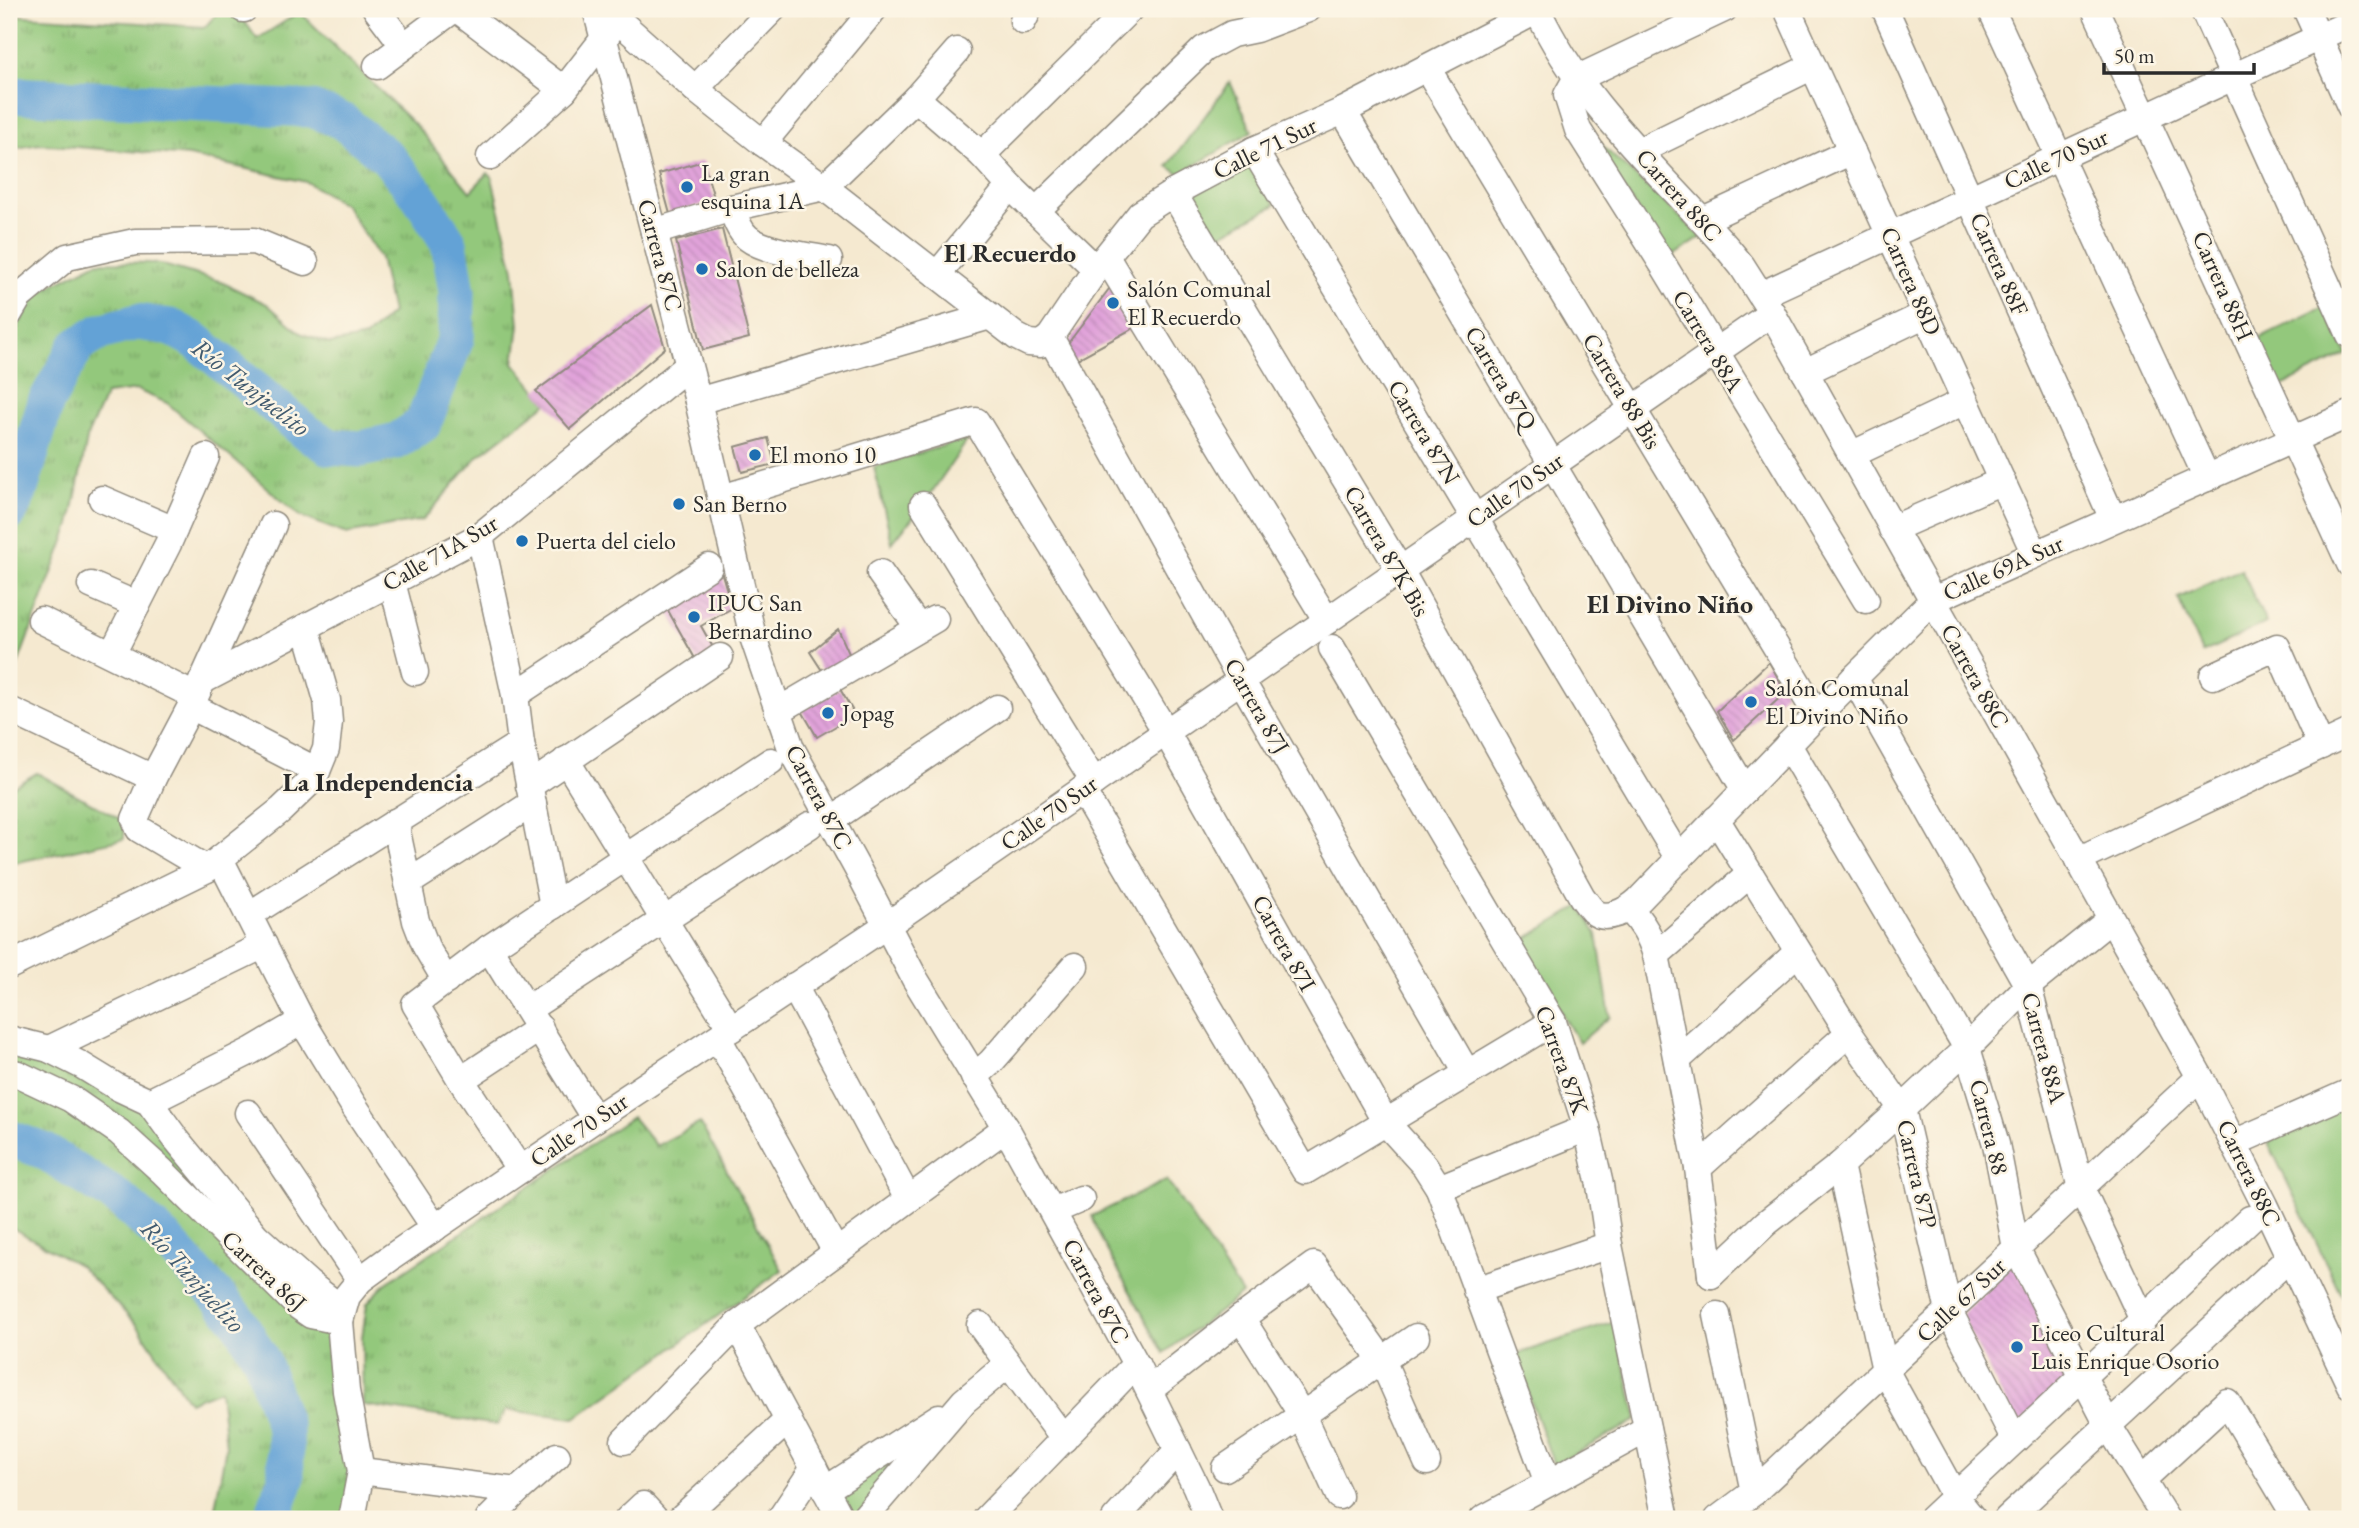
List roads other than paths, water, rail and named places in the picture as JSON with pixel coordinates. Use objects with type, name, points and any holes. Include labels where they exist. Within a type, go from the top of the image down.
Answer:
[{"type":"street","points":[[376,9],[404,46]]},
{"type":"street","points":[[377,66],[455,9],[564,90]]},
{"type":"street","points":[[695,89],[773,9]]},
{"type":"street","points":[[763,143],[874,9]]},
{"type":"street","points":[[982,155],[1130,9]]},
{"type":"street","points":[[1036,211],[1204,49],[1232,34],[1256,29],[1308,9]]},
{"type":"street","name":"Carrera 88C","points":[[1538,9],[1550,36],[1576,79],[1742,266],[1766,304],[2200,1077],[2290,1257],[2350,1385]]},
{"type":"street","name":"Calle 71 Sur","points":[[1046,341],[1101,263],[1140,214],[1173,193],[1254,150],[1343,111],[1538,9]]},
{"type":"street","points":[[1576,79],[1724,9]]},
{"type":"street","name":"Carrera 88D","points":[[1787,9],[2035,554]]},
{"type":"street","name":"Carrera 88F","points":[[1885,9],[2113,519]]},
{"type":"street","points":[[1991,9],[2207,478]]},
{"type":"street","name":"Carrera 88H","points":[[2095,9],[2350,564]]},
{"type":"street","points":[[2203,9],[2350,335]]},
{"type":"street","points":[[2306,9],[2350,106]]},
{"type":"street","points":[[490,157],[564,90],[612,18],[763,143],[1017,337],[1029,342],[1046,341]]},
{"type":"street","name":"Carrera 87C","points":[[612,18],[654,232],[723,498],[753,637],[791,748],[821,822],[887,925],[915,979],[1006,1128],[1136,1364],[1209,1519]]},
{"type":"street","name":"Calle 70 Sur","points":[[341,1315],[347,1296],[360,1280],[595,1119],[887,925],[1633,409],[1715,352],[1766,304],[1890,236],[2350,23]]},
{"type":"street","points":[[654,232],[732,208],[824,187],[916,97],[957,51]]},
{"type":"street","points":[[1640,151],[1813,66]]},
{"type":"street","name":"Carrera 88 Bis","points":[[1426,68],[1817,715]]},
{"type":"street","name":"Carrera 88A","points":[[1576,79],[1567,95],[1578,130],[1662,263],[1866,600]]},
{"type":"street","points":[[916,97],[982,155],[1036,211],[1101,263],[1327,621]]},
{"type":"street","name":"Carrera 87Q","points":[[1343,111],[1745,790]]},
{"type":"street","name":"Carrera 87N","points":[[1254,150],[1679,859]]},
{"type":"street","points":[[1703,220],[1852,151]]},
{"type":"street","points":[[937,275],[1010,186]]},
{"type":"street","name":"Carrera 87K Bis","points":[[1173,193],[1400,570],[1582,897],[1594,913],[1607,916],[1629,909]]},
{"type":"street","points":[[732,208],[746,237],[755,242],[829,260]]},
{"type":"street","points":[[10,308],[19,297],[67,257],[135,243],[254,241],[305,262]]},
{"type":"street","points":[[1805,372],[1926,314]]},
{"type":"street","points":[[698,401],[990,316]]},
{"type":"street","name":"Carrera 87J","points":[[1046,341],[1467,1073]]},
{"type":"street","name":"Calle 71A Sur","points":[[196,694],[306,627],[480,536],[688,366]]},
{"type":"street","points":[[1851,454],[1965,401]]},
{"type":"street","name":"Calle 69A Sur","points":[[1629,909],[1933,600],[2350,414]]},
{"type":"street","name":"Carrera 87I","points":[[723,498],[976,421],[1166,732],[1386,1123],[1425,1166],[1439,1188],[1548,1483]]},
{"type":"street","points":[[112,654],[174,530],[206,457]]},
{"type":"street","points":[[1892,529],[2002,481]]},
{"type":"street","points":[[103,499],[174,530]]},
{"type":"street","points":[[923,505],[1088,786],[1305,1171],[1553,1022]]},
{"type":"street","points":[[273,525],[196,694],[135,819],[139,829],[214,864],[248,915],[302,1021],[352,1103],[435,1228]]},
{"type":"street","points":[[480,536],[514,695],[553,906]]},
{"type":"street","points":[[514,695],[709,567]]},
{"type":"street","points":[[778,711],[927,623],[880,573]]},
{"type":"street","points":[[392,582],[415,672]]},
{"type":"street","points":[[92,585],[137,605]]},
{"type":"street","points":[[41,620],[196,694],[317,771]]},
{"type":"street","points":[[9,965],[214,864],[281,810],[308,784],[326,749],[329,722],[320,670],[306,627]]},
{"type":"street","points":[[2213,676],[2277,647],[2321,746]]},
{"type":"street","name":"Carrera 87K","points":[[1332,648],[1553,1022],[1587,1128],[1600,1185],[1609,1245],[1666,1519]]},
{"type":"street","points":[[408,883],[531,795],[566,760],[720,657]]},
{"type":"street","name":"Carrera 88A","points":[[1854,678],[2028,986],[2081,1188],[2143,1320]]},
{"type":"street","points":[[461,1080],[534,1018],[664,920],[996,708]]},
{"type":"street","points":[[14,712],[153,778]]},
{"type":"street","points":[[2078,860],[2350,732]]},
{"type":"street","points":[[248,915],[521,743]]},
{"type":"street","name":"Carrera 88","points":[[1788,745],[1968,1048],[1996,1144],[2016,1248],[2108,1425],[2142,1480],[2158,1516]]},
{"type":"street","points":[[566,760],[664,920],[725,1033],[836,1252]]},
{"type":"street","points":[[520,1170],[415,1004],[489,948],[771,761]]},
{"type":"street","name":"Carrera 87P","points":[[1716,819],[1849,1033],[1902,1109],[1949,1311],[2015,1440]]},
{"type":"street","points":[[396,822],[416,921],[426,947],[446,981]]},
{"type":"street","points":[[1656,955],[1750,874]]},
{"type":"street","points":[[1629,909],[1649,934],[1656,955],[1698,1168],[1711,1275],[1766,1223],[1840,1165],[1902,1109],[1968,1048],[2028,986],[2111,919]]},
{"type":"street","points":[[49,1049],[264,946]]},
{"type":"street","points":[[489,948],[595,1119]]},
{"type":"street","points":[[1677,1060],[1798,952]]},
{"type":"street","points":[[974,1077],[991,1062],[1075,965]]},
{"type":"street","points":[[794,986],[908,1199]]},
{"type":"street","points":[[149,1102],[251,1051],[302,1021]]},
{"type":"street","points":[[1698,1168],[1849,1033]]},
{"type":"street","points":[[9,1040],[49,1049],[149,1102],[256,1236],[341,1315],[346,1391],[361,1471],[352,1519]]},
{"type":"street","name":"Carrera 86J","points":[[12,1070],[71,1099],[119,1132],[298,1306],[311,1315],[341,1315]]},
{"type":"street","name":"Calle 67 Sur","points":[[1722,1518],[1754,1492],[2200,1077]]},
{"type":"street","points":[[2234,1143],[2350,1092]]},
{"type":"street","points":[[248,1113],[360,1280]]},
{"type":"street","points":[[624,1441],[737,1325],[1006,1128]]},
{"type":"street","points":[[1439,1188],[1587,1128]]},
{"type":"street","points":[[1840,1165],[1885,1370],[1955,1497],[1973,1519]]},
{"type":"street","points":[[1052,1211],[1081,1199]]},
{"type":"street","points":[[1931,1519],[2250,1219]]},
{"type":"street","points":[[1476,1290],[1609,1245]]},
{"type":"street","points":[[2007,1519],[2290,1257]]},
{"type":"street","points":[[1149,1390],[1314,1265],[1382,1360],[1427,1462]]},
{"type":"street","points":[[1717,1315],[1754,1492]]},
{"type":"street","points":[[1241,1318],[1302,1415],[1339,1496]]},
{"type":"street","points":[[737,1325],[841,1519]]},
{"type":"street","points":[[980,1325],[1064,1439]]},
{"type":"street","points":[[1225,1468],[1416,1337]]},
{"type":"street","points":[[863,1519],[964,1401],[1008,1364]]},
{"type":"street","points":[[986,1519],[1136,1364]]},
{"type":"street","points":[[780,1519],[820,1479],[964,1401]]},
{"type":"street","points":[[2142,1480],[2227,1402],[2297,1519]]},
{"type":"street","points":[[680,1519],[788,1420]]},
{"type":"street","points":[[1485,1519],[1647,1429]]},
{"type":"street","points":[[1115,1519],[1178,1450]]},
{"type":"street","points":[[489,1519],[557,1456]]},
{"type":"street","points":[[361,1471],[517,1491]]},
{"type":"waterway","name":"Río Tunjuelito","points":[[9,95],[312,109],[342,121],[387,157],[419,196],[449,243],[457,292],[456,338],[423,424],[397,441],[361,449],[330,447],[306,432],[196,341],[171,327],[137,322],[100,332],[77,346],[46,402],[19,492],[9,513]]},
{"type":"waterway","name":"Río Tunjuelito","points":[[9,1138],[44,1151],[121,1200],[167,1241],[237,1318],[262,1361],[285,1429],[286,1480],[272,1519]]},
{"type":"place","name":"La gran esquina 1A","points":[[687,187]]},
{"type":"place","name":"Salon de belleza","points":[[702,269]]},
{"type":"place","name":"Salón Comunal El Recuerdo","points":[[1113,303]]},
{"type":"place","name":"El mono 10","points":[[755,455]]},
{"type":"place","name":"San Berno","points":[[679,504]]},
{"type":"place","name":"Puerta del cielo","points":[[522,541]]},
{"type":"place","name":"IPUC San Bernardino","points":[[694,617]]},
{"type":"place","name":"Salón Comunal El Divino Niño","points":[[1751,702]]},
{"type":"place","name":"Jopag","points":[[828,713]]},
{"type":"place","name":"Liceo Cultural Luis Enrique Osorio","points":[[2017,1347]]},
{"type":"district","name":"El Recuerdo","points":[[1010,253]]},
{"type":"district","name":"El Divino Niño","points":[[1670,604]]},
{"type":"district","name":"La Independencia","points":[[378,782]]}]
